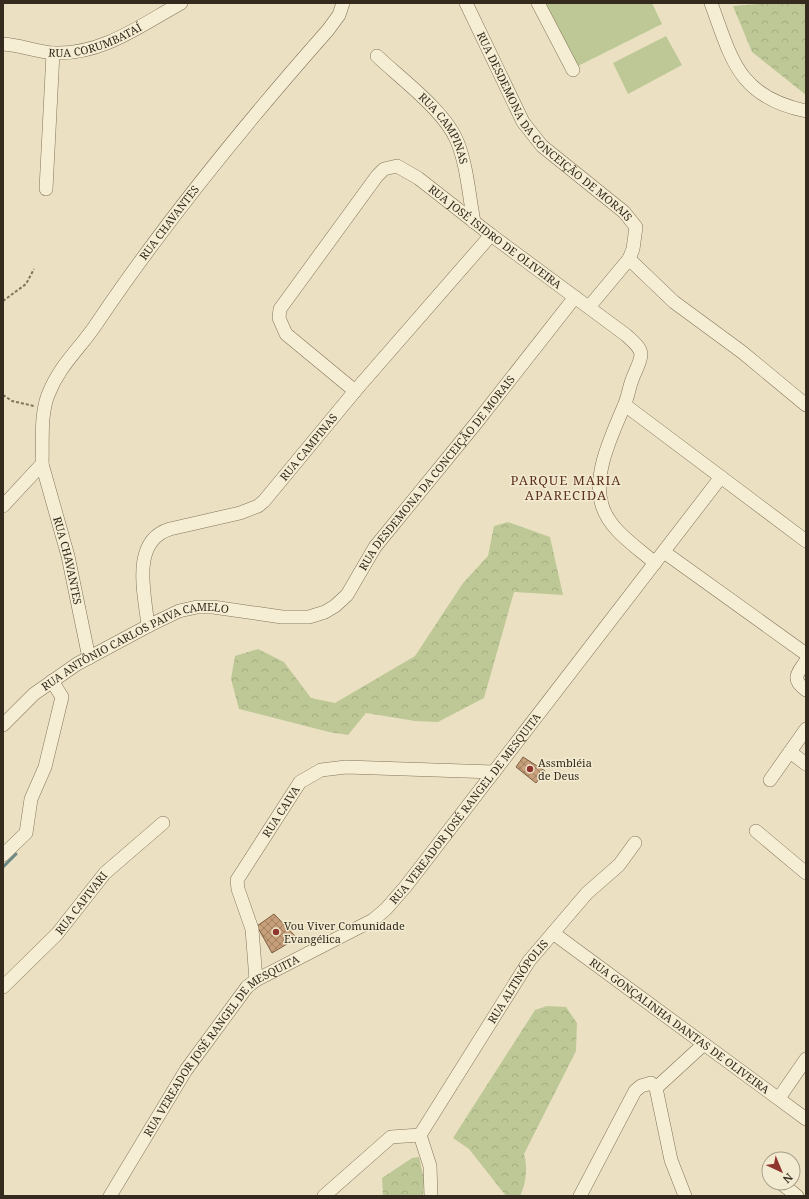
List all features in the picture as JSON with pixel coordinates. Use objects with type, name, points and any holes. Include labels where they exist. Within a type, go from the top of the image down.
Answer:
[{"type":"street","name":"RUA CORUMBATAÍ","points":[[3,44],[19,45],[53,53],[77,53],[109,43],[181,3]]},
{"type":"street","name":"RUA CHAVANTES","points":[[89,658],[68,556],[42,464],[47,397],[56,375],[95,326],[188,196],[247,122],[328,30],[339,15],[343,3]]},
{"type":"street","name":"RUA DESDEMONA DA CONCEIÇÃO DE MORAIS","points":[[466,3],[531,134],[542,146],[631,218],[636,227],[633,249],[629,258],[589,307]]},
{"type":"street","points":[[538,3],[573,70]]},
{"type":"street","points":[[711,3],[732,60],[744,79],[757,92],[772,101],[806,112]]},
{"type":"street","points":[[46,189],[53,53]]},
{"type":"street","name":"RUA CAMPINAS","points":[[377,56],[439,114],[452,133],[460,149],[474,222]]},
{"type":"street","name":"RUA JOSÉ ISIDRO DE OLIVEIRA","points":[[355,391],[286,334],[279,318],[280,309],[284,300],[377,176],[390,166],[397,166],[409,172],[626,335],[638,346],[641,353],[625,405],[614,427],[603,463],[600,489],[602,505],[618,531],[655,563]]},
{"type":"street","name":"RUA CAMPINAS","points":[[148,626],[143,576],[144,561],[149,544],[154,537],[166,530],[240,513],[258,506],[270,495],[355,391],[491,235]]},
{"type":"street","points":[[629,258],[674,302],[742,352],[806,405]]},
{"type":"street","name":"RUA DESDEMONA DA CONCEIÇÃO DE MORAIS","points":[[282,617],[308,617],[325,612],[347,595],[375,547],[477,422],[575,297]]},
{"type":"street","points":[[625,405],[806,542]]},
{"type":"street","points":[[3,506],[42,464]]},
{"type":"street","name":"RUA VEREADOR JOSÉ RANGEL DE MESQUITA","points":[[110,1196],[186,1070],[247,987],[256,980],[373,920],[386,909],[406,886],[721,478]]},
{"type":"street","points":[[664,552],[806,654]]},
{"type":"street","name":"RUA ANTÔNIO CARLOS PAIVA CAMELO","points":[[3,725],[34,694],[52,681],[89,658],[148,626],[180,611],[197,607],[213,607],[282,617]]},
{"type":"street","points":[[806,661],[796,678],[797,682],[806,690]]},
{"type":"street","points":[[3,855],[26,833],[31,799],[45,766],[62,698],[52,681]]},
{"type":"street","points":[[770,780],[806,729]]},
{"type":"street","points":[[790,752],[806,764]]},
{"type":"street","name":"RUA CAIVA","points":[[256,980],[252,929],[238,889],[237,880],[300,782],[321,770],[346,767],[494,772]]},
{"type":"street","name":"RUA CAPIVARI","points":[[3,987],[57,934],[89,891],[105,873],[163,822]]},
{"type":"street","points":[[756,831],[806,873]]},
{"type":"street","name":"RUA ALTINÓPOLIS","points":[[420,1135],[529,961],[587,893],[618,865],[635,843]]},
{"type":"street","name":"RUA GONÇALINHA DANTAS DE OLIVEIRA","points":[[553,932],[806,1118]]},
{"type":"street","points":[[656,1088],[704,1044]]},
{"type":"street","points":[[779,1098],[806,1059]]},
{"type":"street","points":[[580,1196],[635,1091],[646,1084],[651,1083],[656,1088],[671,1160],[685,1196]]},
{"type":"street","points":[[324,1196],[391,1137],[420,1135],[430,1166],[431,1196]]},
{"type":"path","points":[[3,301],[26,284],[34,269]]},
{"type":"path","points":[[3,395],[12,401],[45,409]]},
{"type":"green space","points":[[542,3],[652,3],[662,24],[574,68]]},
{"type":"green space","points":[[771,3],[806,3],[806,95],[752,52],[733,6]]},
{"type":"green space","points":[[666,36],[682,65],[628,94],[613,63]]},
{"type":"green space","points":[[508,522],[550,537],[563,595],[514,592],[484,698],[438,722],[415,721],[366,713],[348,735],[329,732],[239,709],[231,679],[235,656],[258,649],[284,662],[311,698],[335,703],[415,656],[463,583],[488,556],[494,526]]},
{"type":"green space","points":[[547,1006],[566,1007],[577,1023],[576,1051],[524,1154],[526,1175],[520,1196],[506,1196],[469,1149],[453,1138],[535,1010]]},
{"type":"green space","points":[[419,1157],[424,1180],[423,1196],[383,1196],[382,1178],[412,1158]]},
{"type":"building","name":"Assmbléia de Deus","points":[[523,757],[545,771],[536,783],[516,767]]},
{"type":"building","name":"Vou Viver Comunidade Evangélica","points":[[274,914],[297,938],[272,953],[257,926]]},
{"type":"waterway","points":[[3,867],[16,854]]},
{"type":"place","name":"Assmbléia de Deus","points":[[530,769]]},
{"type":"place","name":"Vou Viver Comunidade Evangélica","points":[[276,932]]},
{"type":"district","name":"PARQUE MARIA APARECIDA","points":[[566,488]]}]
